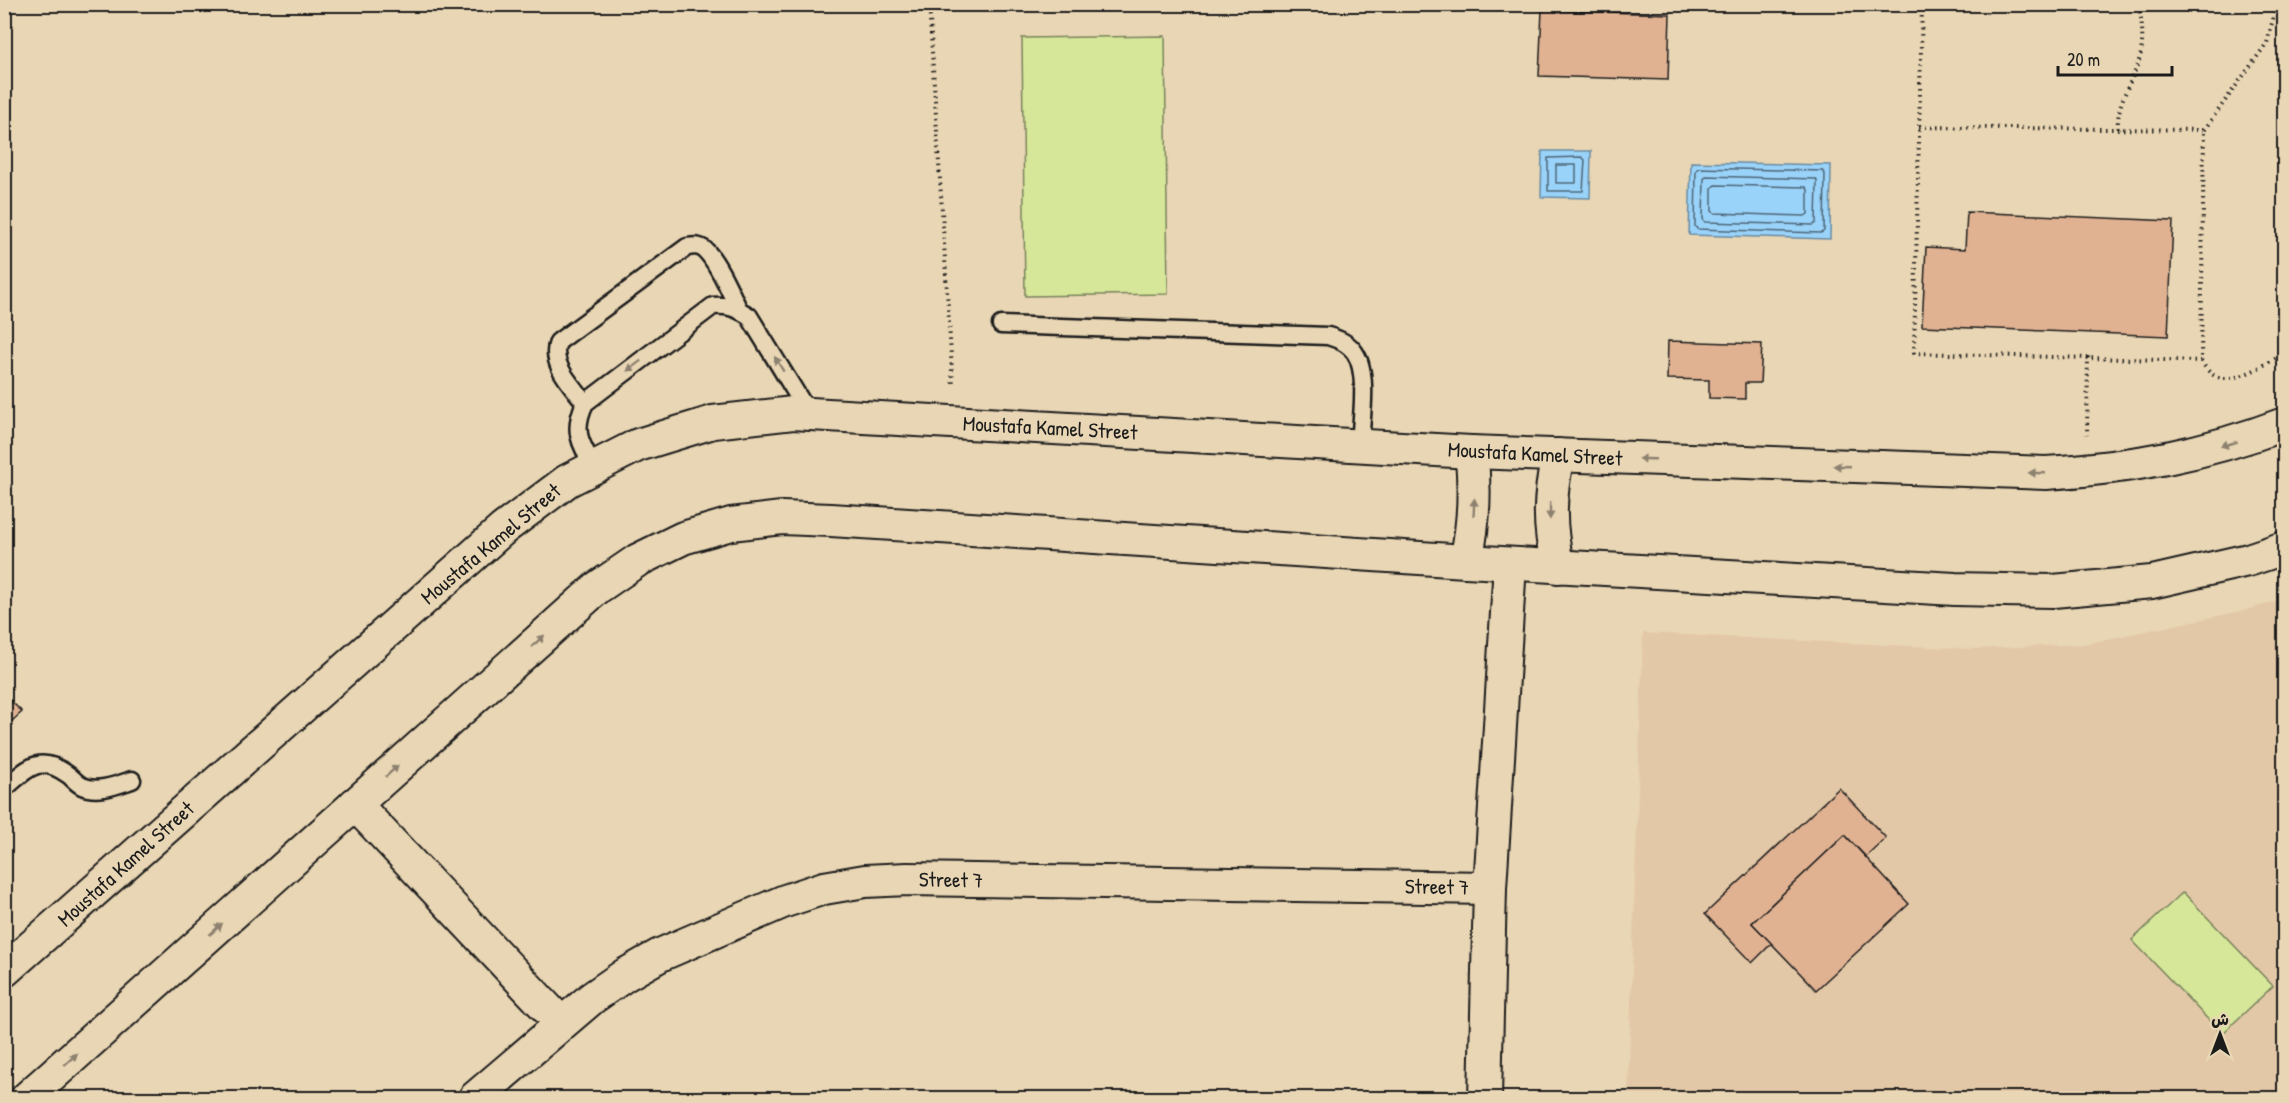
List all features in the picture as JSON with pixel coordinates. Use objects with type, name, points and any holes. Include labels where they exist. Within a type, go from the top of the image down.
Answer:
[{"type":"street","name":"Moustafa Kamel Street","points":[[4,971],[503,529],[567,481],[594,467],[638,445],[713,422],[793,413],[1471,452],[2046,473],[2087,471],[2162,460],[2236,442],[2284,424]]},
{"type":"street","points":[[1466,561],[1475,507],[1471,452]]},
{"type":"street","points":[[1558,455],[1549,511],[1551,539],[1558,567]]},
{"type":"street","points":[[27,1098],[597,588],[638,560],[674,542],[731,524],[782,518],[831,520],[1558,567],[1955,589],[2053,591],[2152,582],[2248,560],[2284,548]]},
{"type":"street","points":[[1485,1098],[1490,888],[1510,564]]},
{"type":"street","points":[[355,804],[561,1023]]},
{"type":"street","name":"Street 7","points":[[475,1098],[561,1023],[625,975],[660,955],[785,901],[824,888],[906,879],[1490,888]]},
{"type":"lane","points":[[585,403],[556,360],[558,342],[687,247],[696,246],[705,250],[722,276],[738,308]]},
{"type":"lane","points":[[594,467],[579,436],[578,423],[585,403],[713,306],[726,305],[738,308],[749,316],[809,414]]},
{"type":"lane","points":[[1001,325],[1328,336],[1338,339],[1355,352],[1361,364],[1363,378],[1360,445]]},
{"type":"lane","points":[[4,789],[30,766],[42,764],[55,766],[82,786],[105,788],[132,780]]},
{"type":"path","points":[[929,4],[956,423]]},
{"type":"path","points":[[1922,4],[1914,353],[2201,361]]},
{"type":"path","points":[[2118,129],[2119,106],[2140,56],[2143,38],[2139,4]]},
{"type":"path","points":[[2276,6],[2284,16]]},
{"type":"path","points":[[2276,6],[2267,43],[2204,130],[2201,361],[2216,377],[2229,378],[2284,354]]},
{"type":"path","points":[[1919,127],[2204,130]]},
{"type":"path","points":[[2087,471],[2088,358]]},
{"type":"shaded area","points":[[2284,599],[2284,1098],[1628,1098],[1643,633],[1973,649],[2084,644],[2246,610]]},
{"type":"green space","points":[[1165,36],[1168,294],[1025,296],[1022,38]]},
{"type":"green space","points":[[2183,892],[2273,986],[2222,1034],[2132,940]]},
{"type":"water","points":[[1542,151],[1591,151],[1590,198],[1541,197]]},
{"type":"water","points":[[1691,162],[1831,165],[1830,239],[1689,235]]},
{"type":"building","points":[[1542,10],[1670,14],[1668,80],[1539,76]]},
{"type":"building","points":[[1967,212],[2173,221],[2168,336],[1922,326],[1926,247],[1965,249]]},
{"type":"building","points":[[1668,341],[1762,344],[1760,383],[1745,383],[1745,399],[1709,398],[1709,380],[1667,379]]},
{"type":"building","points":[[4,694],[22,712],[4,728]]},
{"type":"building","points":[[1839,788],[1886,838],[1866,857],[1845,835],[1752,923],[1772,943],[1752,963],[1705,914]]},
{"type":"building","points":[[1845,835],[1909,904],[1816,990],[1752,923]]}]
